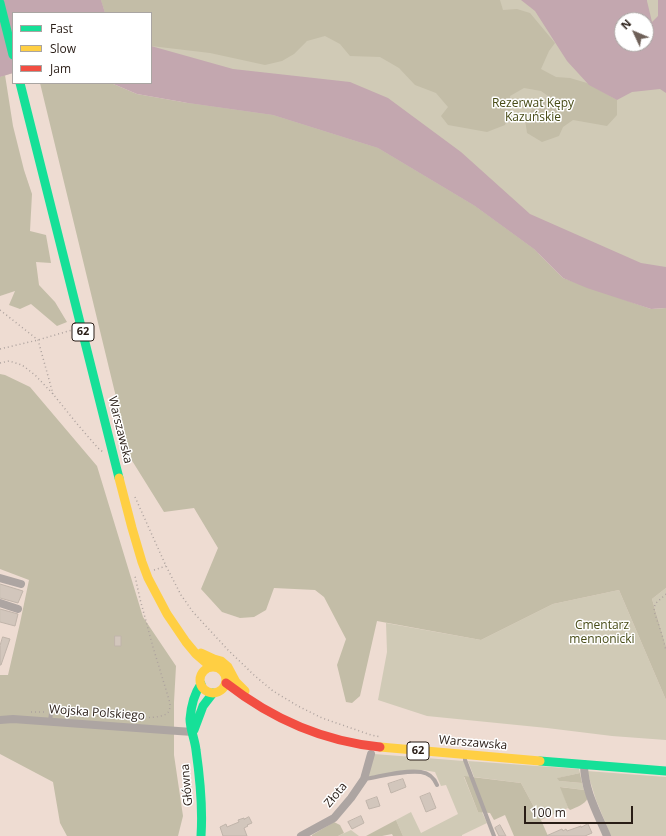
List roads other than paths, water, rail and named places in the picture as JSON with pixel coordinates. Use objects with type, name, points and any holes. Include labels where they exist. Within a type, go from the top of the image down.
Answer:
[{"type":"main road","points":[[0,3],[12,51]]},
{"type":"main road","name":"Warszawska","points":[[20,84],[132,528],[146,572],[166,614],[193,651],[211,667]]},
{"type":"main road","name":"Warszawska","points":[[193,651],[202,673]]},
{"type":"main road","name":"62","points":[[193,651],[221,661],[228,667],[236,682],[259,707]]},
{"type":"main road","points":[[202,673],[211,667]]},
{"type":"main road","name":"62","points":[[202,673],[201,684],[206,690],[220,689],[226,675],[220,668],[211,667]]},
{"type":"main road","name":"Główna","points":[[201,684],[196,690],[190,720],[196,749],[202,801],[201,836]]},
{"type":"main road","points":[[193,732],[203,706],[220,689]]},
{"type":"main road","name":"Warszawska","points":[[220,689],[241,696],[274,716],[298,728],[324,737],[346,742],[371,746],[666,771]]},
{"type":"street","points":[[0,578],[21,584]]},
{"type":"street","points":[[0,603],[18,609]]},
{"type":"street","name":"Wojska Polskiego","points":[[0,720],[13,719],[193,732]]},
{"type":"street","name":"Złota","points":[[301,836],[334,818],[351,798],[364,779],[371,754]]},
{"type":"street","points":[[584,764],[584,774],[592,800],[607,836]]},
{"type":"lane","points":[[50,722],[52,706]]},
{"type":"lane","points":[[466,754],[465,760],[494,836]]},
{"type":"lane","points":[[364,779],[404,772],[422,772],[430,775],[435,780],[437,785]]},
{"type":"park label","name":"Rezerwat Kępy Kazuńskie","points":[[533,111]]},
{"type":"park label","name":"Cmentarz mennonicki","points":[[602,633]]}]
